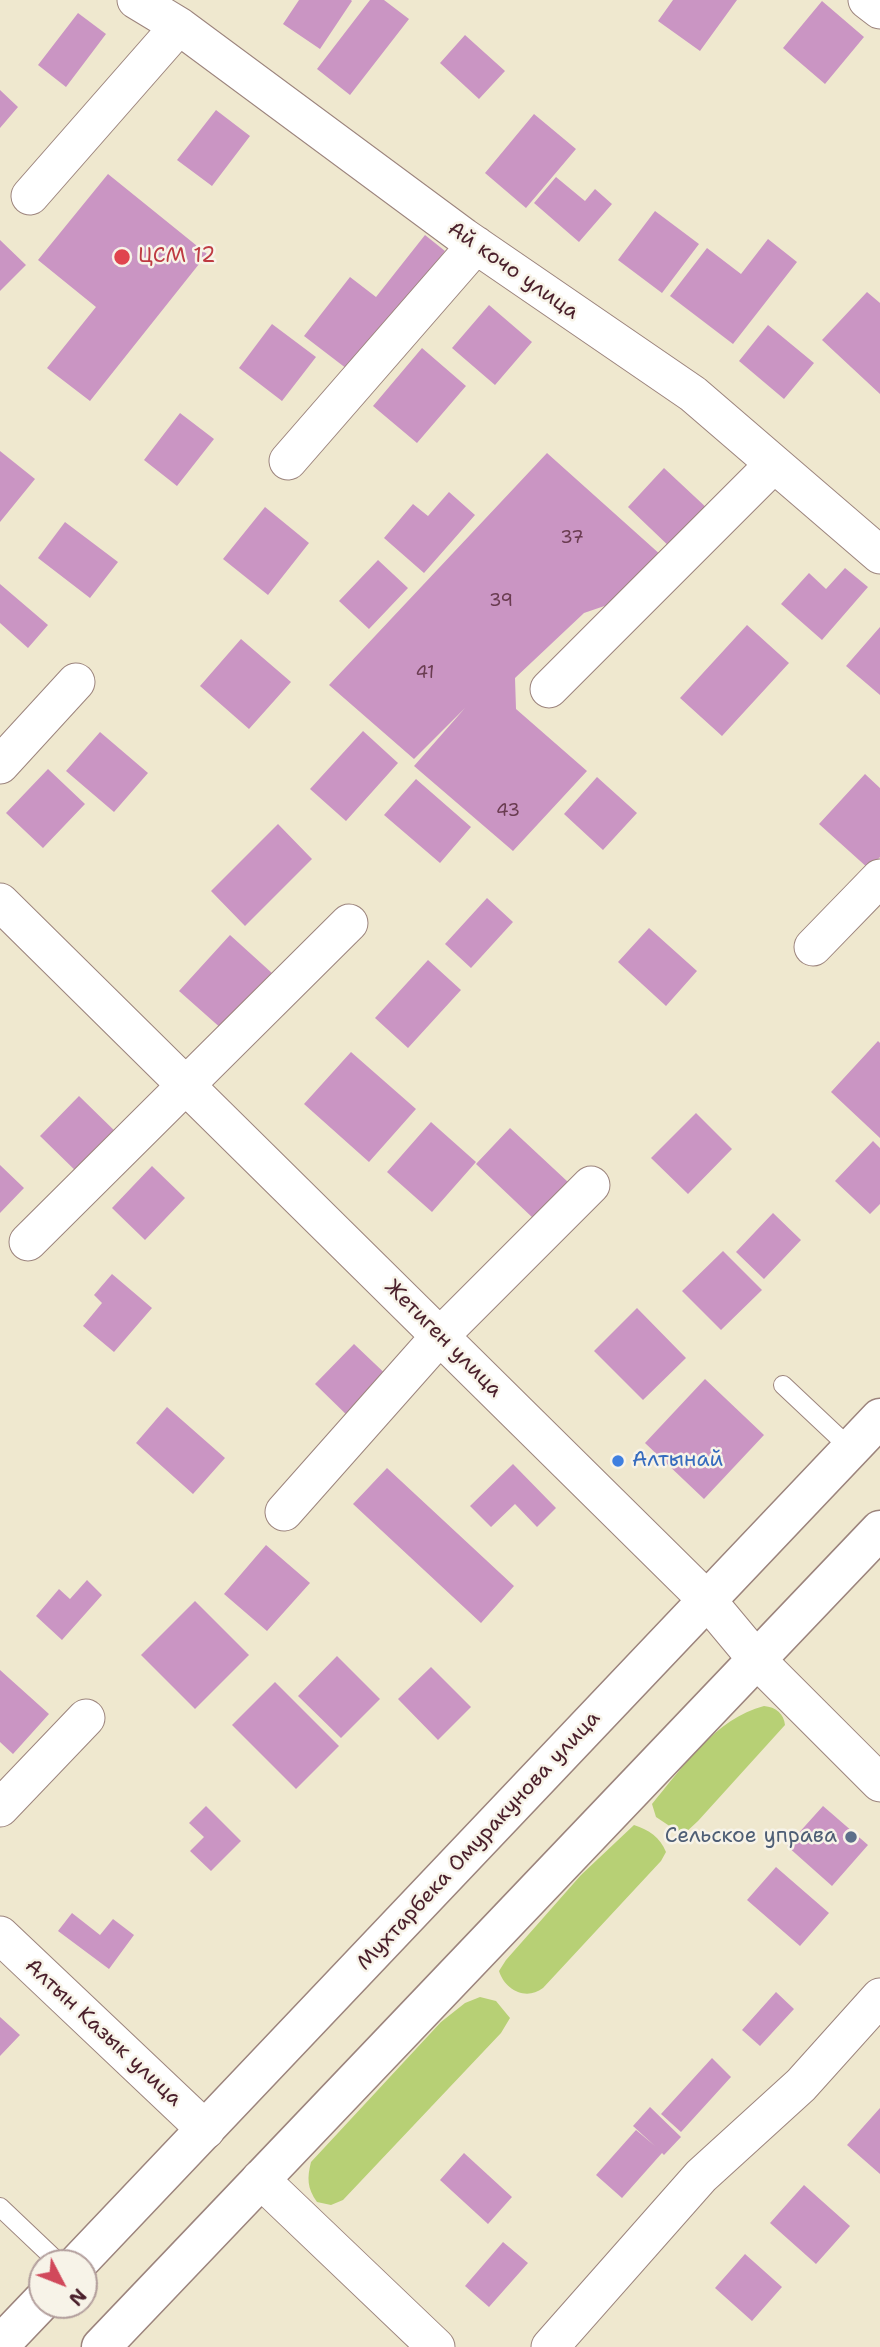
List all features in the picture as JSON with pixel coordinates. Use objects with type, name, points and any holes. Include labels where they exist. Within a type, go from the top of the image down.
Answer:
[{"type":"main road","name":"Мухтарбека Омуракунова улица","points":[[91,2249],[880,1418]]},
{"type":"main road","points":[[101,2347],[880,1530]]},
{"type":"main road","points":[[0,2345],[28,2316]]},
{"type":"street","name":"Ай кочо улица","points":[[136,0],[179,26],[476,245],[693,394],[880,555]]},
{"type":"street","points":[[867,0],[880,10]]},
{"type":"street","points":[[30,196],[179,26]]},
{"type":"street","points":[[288,461],[476,245]]},
{"type":"street","points":[[549,689],[774,464]]},
{"type":"street","points":[[0,765],[76,682]]},
{"type":"street","points":[[813,947],[880,878]]},
{"type":"street","name":"Жетиген улица","points":[[0,902],[707,1600],[757,1660],[880,1783]]},
{"type":"street","points":[[28,1242],[349,923]]},
{"type":"street","points":[[284,1512],[440,1336],[591,1185]]},
{"type":"street","points":[[0,1808],[86,1718]]},
{"type":"street","name":"Алтын Казык улица","points":[[0,1935],[206,2130]]},
{"type":"street","points":[[550,2347],[701,2176],[802,2085],[880,1997]]},
{"type":"street","points":[[260,2179],[436,2347]]},
{"type":"lane","points":[[783,1385],[851,1449]]},
{"type":"lane","points":[[0,2207],[44,2249]]},
{"type":"green space","points":[[764,1706],[779,1712],[785,1725],[698,1821],[683,1835],[656,1817],[652,1804],[701,1746],[730,1721]]},
{"type":"green space","points":[[634,1825],[661,1842],[666,1852],[661,1861],[543,1988],[530,1994],[511,1988],[499,1971],[506,1960],[581,1875]]},
{"type":"green space","points":[[480,1997],[496,2001],[510,2018],[501,2033],[343,2200],[331,2205],[317,2202],[309,2183],[311,2162],[441,2022],[465,2003]]},
{"type":"building","points":[[299,0],[352,1],[320,49],[283,24]]},
{"type":"building","points":[[370,0],[384,0],[409,19],[350,95],[317,69]]},
{"type":"building","points":[[673,0],[737,0],[700,51],[658,21]]},
{"type":"building","points":[[822,1],[864,37],[825,84],[783,48]]},
{"type":"building","points":[[78,13],[106,34],[66,87],[38,65]]},
{"type":"building","points":[[465,35],[505,71],[479,99],[440,63]]},
{"type":"building","points":[[0,90],[18,107],[0,128]]},
{"type":"building","points":[[216,110],[250,136],[212,186],[177,160]]},
{"type":"building","points":[[534,114],[576,149],[526,208],[485,173]]},
{"type":"building","name":"ЦСМ 12","points":[[108,174],[207,254],[90,401],[47,368],[96,307],[38,260]]},
{"type":"building","points":[[556,177],[585,201],[595,189],[612,204],[579,242],[534,203]]},
{"type":"building","points":[[655,211],[699,244],[662,293],[618,260]]},
{"type":"building","points":[[425,235],[445,251],[351,372],[304,336],[350,277],[376,297]]},
{"type":"building","points":[[768,239],[797,262],[733,344],[670,296],[707,248],[741,274]]},
{"type":"building","points":[[0,240],[26,265],[0,291]]},
{"type":"building","points":[[867,292],[880,303],[880,394],[822,340]]},
{"type":"building","points":[[489,305],[532,342],[495,385],[452,348]]},
{"type":"building","points":[[272,324],[316,357],[282,401],[239,368]]},
{"type":"building","points":[[768,325],[814,363],[784,399],[739,361]]},
{"type":"building","points":[[422,348],[466,386],[417,443],[373,406]]},
{"type":"building","points":[[180,413],[214,439],[177,486],[144,460]]},
{"type":"building","points":[[0,451],[35,479],[0,522]]},
{"type":"building","points":[[547,453],[662,556],[619,601],[584,613],[515,678],[516,709],[587,771],[513,851],[414,766],[465,708],[414,759],[329,685]]},
{"type":"building","points":[[664,468],[710,511],[673,550],[628,507]]},
{"type":"building","points":[[449,492],[475,515],[424,573],[384,538],[413,504],[428,516]]},
{"type":"building","points":[[265,507],[309,543],[268,595],[223,559]]},
{"type":"building","points":[[65,522],[118,562],[90,598],[38,558]]},
{"type":"building","points":[[378,560],[408,588],[369,629],[339,601]]},
{"type":"building","points":[[845,568],[868,587],[822,640],[781,604],[809,573],[826,589]]},
{"type":"building","points":[[0,584],[48,625],[28,648],[0,623]]},
{"type":"building","points":[[747,625],[789,663],[722,736],[680,698]]},
{"type":"building","points":[[880,627],[880,695],[846,666]]},
{"type":"building","points":[[241,639],[291,682],[249,729],[200,686]]},
{"type":"building","points":[[363,731],[398,763],[346,821],[310,789]]},
{"type":"building","points":[[100,732],[148,773],[114,812],[66,771]]},
{"type":"building","points":[[48,769],[85,804],[43,848],[6,813]]},
{"type":"building","points":[[865,774],[880,788],[880,857],[869,869],[819,824]]},
{"type":"building","points":[[597,777],[637,813],[603,850],[564,814]]},
{"type":"building","points":[[416,779],[471,827],[440,863],[384,815]]},
{"type":"building","points":[[278,824],[312,859],[245,926],[211,891]]},
{"type":"building","points":[[487,898],[513,922],[471,968],[445,944]]},
{"type":"building","points":[[649,928],[697,971],[666,1006],[618,962]]},
{"type":"building","points":[[230,935],[273,974],[223,1030],[179,991]]},
{"type":"building","points":[[428,960],[461,990],[408,1048],[375,1018]]},
{"type":"building","points":[[878,1041],[880,1043],[880,1138],[831,1092]]},
{"type":"building","points":[[351,1052],[416,1109],[369,1162],[304,1104]]},
{"type":"building","points":[[79,1096],[121,1137],[82,1177],[40,1136]]},
{"type":"building","points":[[696,1113],[732,1149],[688,1194],[651,1158]]},
{"type":"building","points":[[431,1122],[476,1162],[432,1212],[387,1172]]},
{"type":"building","points":[[510,1128],[568,1182],[534,1219],[476,1164]]},
{"type":"building","points":[[873,1141],[880,1148],[880,1204],[870,1214],[835,1181]]},
{"type":"building","points":[[0,1165],[24,1188],[0,1213]]},
{"type":"building","points":[[152,1166],[185,1198],[145,1240],[112,1208]]},
{"type":"building","points":[[773,1213],[801,1240],[764,1279],[736,1252]]},
{"type":"building","points":[[723,1251],[762,1290],[721,1330],[682,1291]]},
{"type":"building","points":[[112,1274],[152,1308],[114,1352],[83,1326],[102,1303],[94,1295]]},
{"type":"building","points":[[637,1308],[686,1358],[643,1400],[594,1351]]},
{"type":"building","points":[[354,1344],[394,1382],[355,1423],[315,1384]]},
{"type":"building","name":"Алтынай","points":[[705,1379],[764,1435],[704,1499],[645,1443]]},
{"type":"building","points":[[167,1407],[225,1458],[193,1494],[136,1443]]},
{"type":"building","points":[[513,1464],[556,1508],[537,1527],[515,1504],[491,1527],[470,1506]]},
{"type":"building","points":[[387,1468],[514,1586],[481,1623],[353,1504]]},
{"type":"building","points":[[266,1545],[310,1583],[267,1631],[224,1594]]},
{"type":"building","points":[[87,1580],[102,1595],[62,1640],[36,1616],[59,1589],[70,1599]]},
{"type":"building","points":[[195,1601],[249,1655],[195,1709],[141,1655]]},
{"type":"building","points":[[337,1656],[380,1699],[341,1738],[298,1696]]},
{"type":"building","points":[[431,1667],[471,1707],[438,1740],[398,1699]]},
{"type":"building","points":[[0,1670],[49,1714],[13,1754],[0,1742]]},
{"type":"building","points":[[275,1682],[339,1746],[296,1789],[232,1725]]},
{"type":"building","points":[[206,1806],[241,1841],[211,1871],[190,1851],[204,1837],[189,1823]]},
{"type":"building","points":[[823,1806],[868,1845],[832,1886],[787,1846]]},
{"type":"building","points":[[776,1867],[829,1913],[800,1946],[747,1900]]},
{"type":"building","points":[[72,1913],[100,1935],[113,1919],[134,1935],[109,1969],[58,1931]]},
{"type":"building","points":[[776,1992],[794,2009],[760,2046],[742,2030]]},
{"type":"building","points":[[0,2017],[20,2035],[0,2056]]},
{"type":"building","points":[[712,2058],[731,2077],[681,2132],[661,2114]]},
{"type":"building","points":[[650,2107],[681,2137],[664,2155],[662,2153],[622,2198],[596,2175],[636,2130],[655,2146],[633,2126]]},
{"type":"building","points":[[880,2108],[880,2174],[847,2145]]},
{"type":"building","points":[[464,2153],[512,2197],[488,2224],[440,2180]]},
{"type":"building","points":[[804,2185],[850,2226],[816,2264],[770,2223]]},
{"type":"building","points":[[503,2242],[528,2263],[489,2307],[465,2286]]},
{"type":"building","points":[[745,2254],[782,2287],[752,2321],[715,2288]]},
{"type":"place","name":"ЦСМ 12","points":[[122,257]]},
{"type":"place","name":"Алтынай","points":[[618,1461]]},
{"type":"place","name":"Сельское управа","points":[[851,1837]]}]
